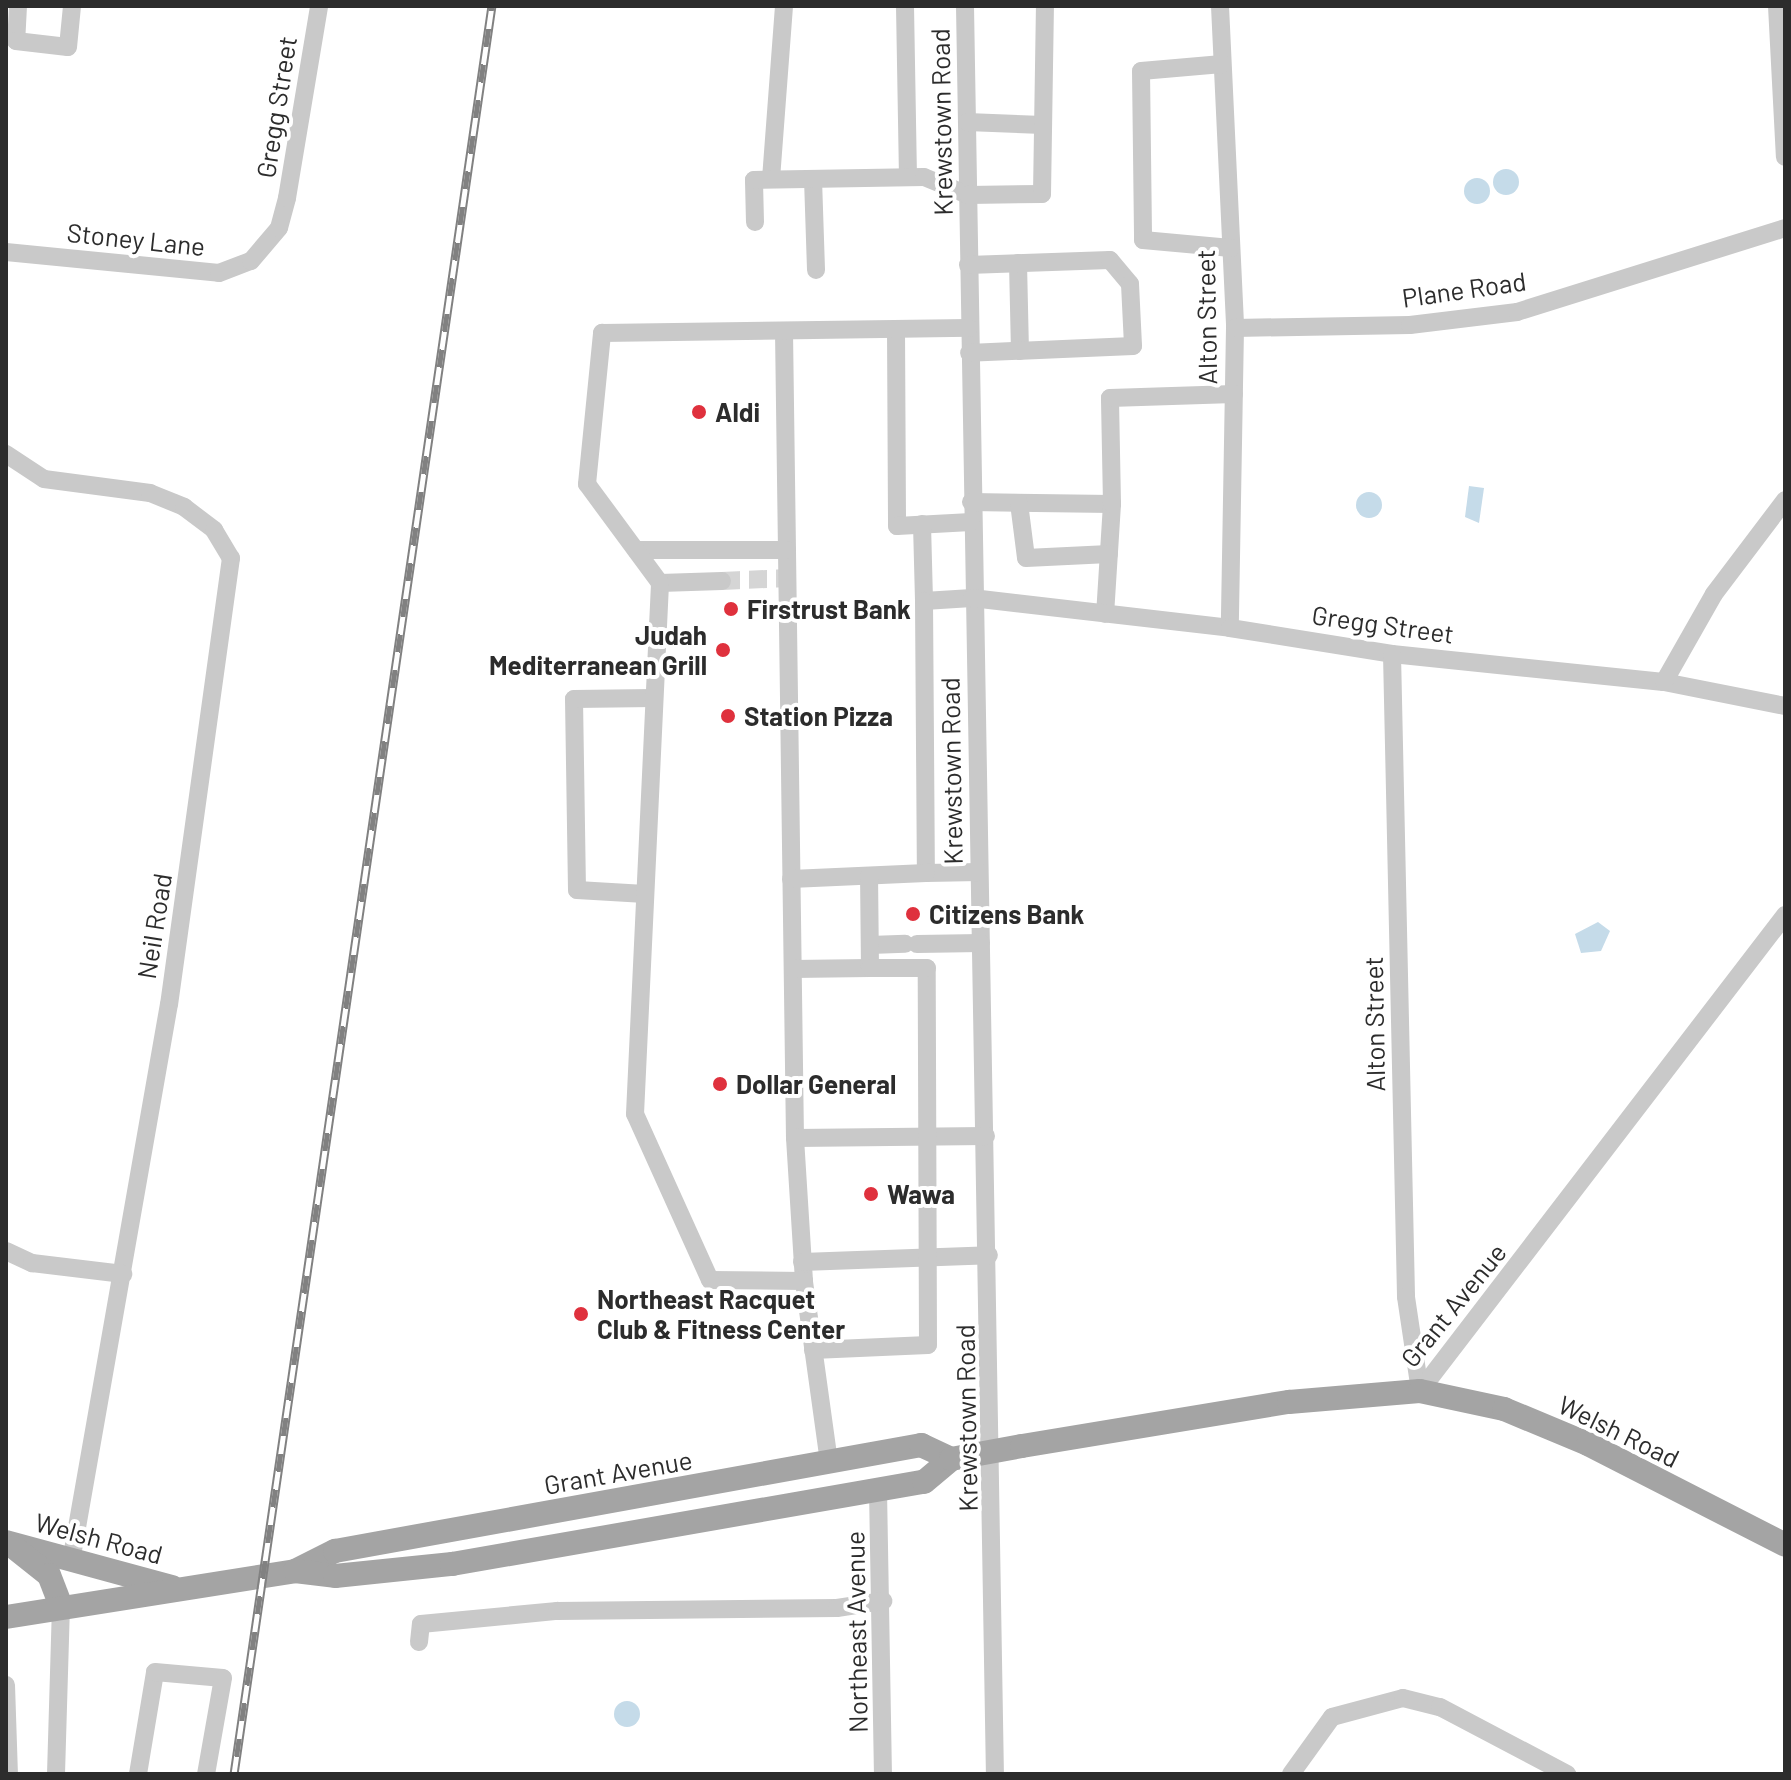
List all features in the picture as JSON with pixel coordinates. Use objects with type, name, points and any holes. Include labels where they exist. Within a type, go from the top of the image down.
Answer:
[{"type":"main road","name":"Grant Avenue","points":[[6,1617],[295,1571],[335,1576],[452,1564],[924,1482],[951,1459],[994,1451],[1289,1402],[1420,1391]]},
{"type":"main road","name":"Welsh Road","points":[[1420,1391],[1504,1409],[1785,1545]]},
{"type":"main road","name":"Grant Avenue","points":[[295,1571],[335,1551],[921,1445],[951,1459]]},
{"type":"main road","name":"Welsh Road","points":[[61,1606],[49,1575],[6,1542],[72,1556],[178,1589]]},
{"type":"street","points":[[18,6],[16,41],[68,47],[72,6]]},
{"type":"street","name":"Gregg Street","points":[[282,217],[319,6]]},
{"type":"street","points":[[771,179],[784,6]]},
{"type":"street","points":[[905,6],[908,177]]},
{"type":"street","name":"Krewstown Road","points":[[965,6],[972,598],[994,1451],[995,1774]]},
{"type":"street","points":[[755,222],[754,180],[908,177],[968,195],[1042,194],[1045,6]]},
{"type":"street","name":"Alton Street","points":[[1220,6],[1235,328],[1230,628]]},
{"type":"street","points":[[1777,6],[1785,157]]},
{"type":"street","points":[[1222,64],[1141,71],[1143,240],[1231,248]]},
{"type":"street","points":[[967,122],[1043,125]]},
{"type":"street","points":[[813,179],[816,270]]},
{"type":"street","name":"Stoney Lane","points":[[6,252],[219,273],[251,261],[282,217]]},
{"type":"street","name":"Plane Road","points":[[1235,328],[1410,325],[1517,312],[1785,228]]},
{"type":"street","points":[[968,265],[1110,260],[1123,268],[1133,346],[969,353]]},
{"type":"street","points":[[1018,263],[1020,351]]},
{"type":"street","points":[[804,1281],[710,1280],[635,1114],[660,583],[587,484],[602,333],[969,328]]},
{"type":"street","points":[[896,329],[897,526],[971,522]]},
{"type":"street","points":[[784,331],[795,1138],[802,1262],[829,1462]]},
{"type":"street","points":[[1105,614],[1112,504],[1110,398],[1234,394]]},
{"type":"street","name":"Neil Road","points":[[6,454],[44,479],[150,493],[184,507],[214,530],[231,558],[220,679],[123,1274],[72,1556]]},
{"type":"street","points":[[1664,682],[1714,594],[1785,500]]},
{"type":"street","points":[[971,502],[1112,504]]},
{"type":"street","points":[[1019,503],[1026,558],[1109,554]]},
{"type":"street","points":[[922,524],[926,873]]},
{"type":"street","points":[[636,550],[787,550]]},
{"type":"street","points":[[660,583],[722,581]]},
{"type":"street","name":"Gregg Street","points":[[924,601],[972,598],[1230,628],[1392,654],[1664,682],[1785,706]]},
{"type":"street","name":"Alton Street","points":[[1392,654],[1406,1297],[1420,1391]]},
{"type":"street","points":[[645,894],[577,890],[574,699],[654,698]]},
{"type":"street","points":[[791,879],[979,872]]},
{"type":"street","points":[[869,876],[870,968]]},
{"type":"street","name":"Grant Avenue","points":[[1420,1391],[1785,915]]},
{"type":"street","points":[[870,945],[981,943]]},
{"type":"street","points":[[793,969],[927,968],[928,1345],[813,1350]]},
{"type":"street","points":[[795,1138],[986,1136]]},
{"type":"street","points":[[6,1251],[32,1263],[123,1274]]},
{"type":"street","points":[[802,1262],[989,1255]]},
{"type":"street","name":"Northeast Avenue","points":[[878,1490],[883,1601],[883,1774]]},
{"type":"street","points":[[419,1642],[421,1624],[557,1611],[837,1608],[883,1601]]},
{"type":"street","points":[[56,1774],[61,1606]]},
{"type":"street","points":[[138,1774],[155,1672],[223,1678],[206,1774]]},
{"type":"street","points":[[6,1685],[9,1774]]},
{"type":"street","points":[[1291,1774],[1328,1721],[1403,1698],[1440,1707],[1567,1774]]},
{"type":"water","points":[[1506,169],[1515,173],[1519,182],[1515,191],[1506,195],[1497,191],[1493,182],[1497,173]]},
{"type":"water","points":[[1477,178],[1486,182],[1490,191],[1486,200],[1477,204],[1468,200],[1464,191],[1468,182]]},
{"type":"water","points":[[1469,486],[1484,488],[1479,523],[1465,517]]},
{"type":"water","points":[[1369,492],[1378,496],[1382,505],[1378,514],[1369,518],[1360,514],[1356,505],[1360,496]]},
{"type":"water","points":[[1598,922],[1610,931],[1601,951],[1581,953],[1575,934]]},
{"type":"water","points":[[627,1701],[636,1705],[640,1714],[636,1723],[627,1727],[618,1723],[614,1714],[618,1705]]},
{"type":"tunnel","points":[[722,581],[787,578]]},
{"type":"railway","points":[[234,1774],[492,6]]},
{"type":"place","name":"Aldi","points":[[699,412]]},
{"type":"place","name":"Firstrust Bank","points":[[731,609]]},
{"type":"place","name":"Judah Mediterranean Grill","points":[[723,650]]},
{"type":"place","name":"Station Pizza","points":[[728,716]]},
{"type":"place","name":"Citizens Bank","points":[[913,914]]},
{"type":"place","name":"Dollar General","points":[[720,1084]]},
{"type":"place","name":"Wawa","points":[[871,1194]]},
{"type":"place","name":"Northeast Racquet Club & Fitness Center","points":[[581,1314]]}]
